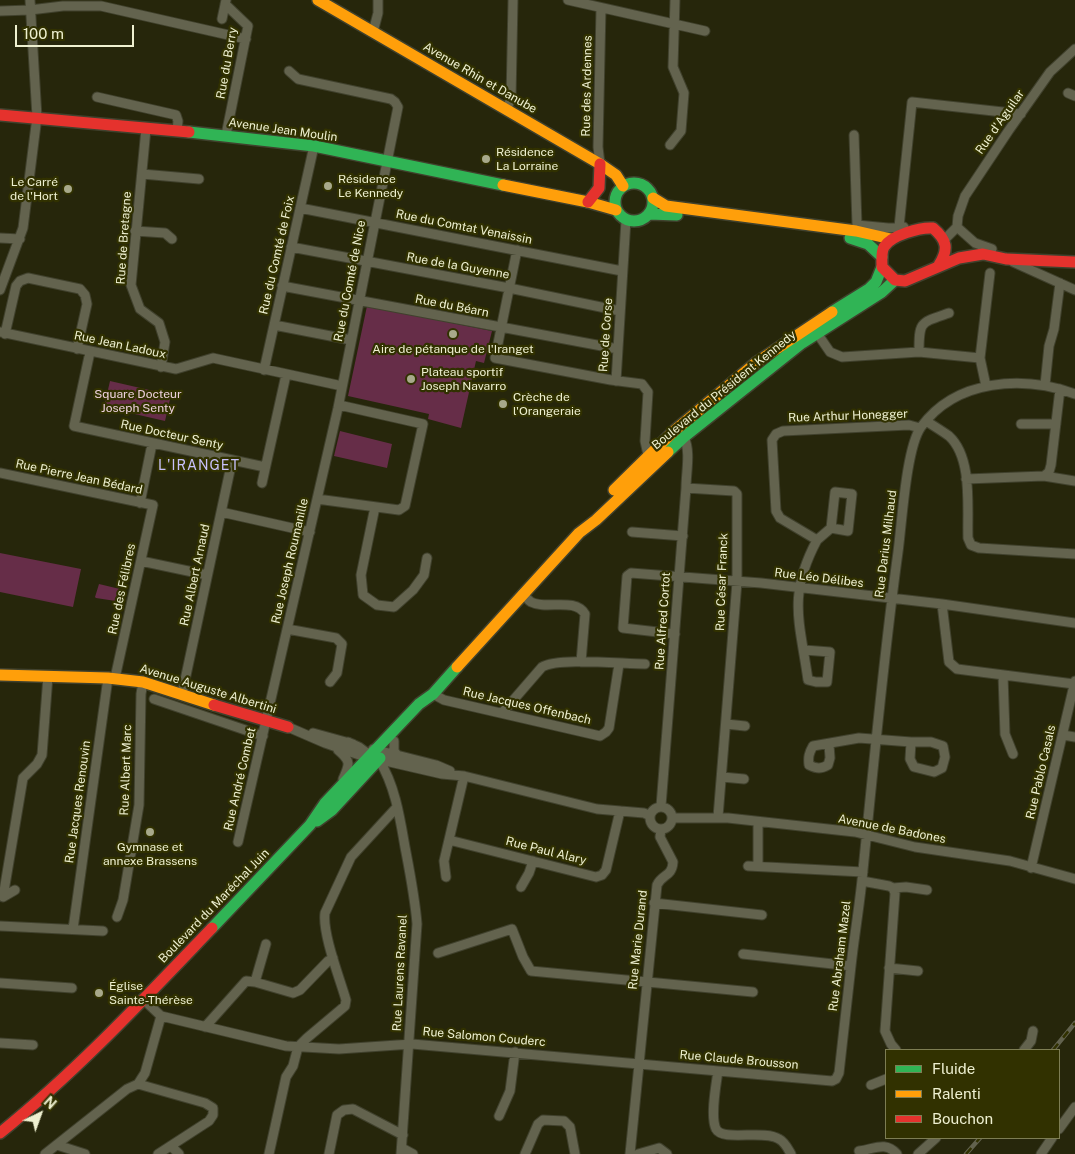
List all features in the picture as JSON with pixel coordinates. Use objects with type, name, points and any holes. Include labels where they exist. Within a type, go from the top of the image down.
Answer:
[{"type":"main road","name":"Avenue Rhin et Danube","points":[[318,0],[600,164],[616,176],[619,190]]},
{"type":"main road","name":"Avenue Jean Moulin","points":[[0,115],[226,135],[314,146],[588,202],[616,210]]},
{"type":"main road","points":[[588,202],[600,189],[602,183],[600,164]]},
{"type":"main road","points":[[628,183],[641,184],[650,192],[653,198],[650,214],[644,219],[635,222],[620,216],[614,202],[619,190],[628,183]]},
{"type":"main road","name":"Avenue Jean Moulin","points":[[588,202],[600,201],[619,190]]},
{"type":"main road","points":[[653,198],[666,206],[856,228],[891,239]]},
{"type":"main road","points":[[650,214],[728,220],[861,239],[868,244],[895,280],[905,281],[958,258],[988,252],[1006,259],[1074,262]]},
{"type":"main road","points":[[882,262],[884,247],[891,239],[924,226],[933,228],[954,249],[1074,262]]},
{"type":"main road","points":[[939,265],[945,255],[943,240]]},
{"type":"main road","name":"Boulevard du Président Kennedy","points":[[579,533],[583,522],[648,456],[718,394],[772,351],[869,289],[876,282],[882,262]]},
{"type":"main road","name":"Boulevard du Président Kennedy","points":[[384,755],[425,709],[430,696],[579,533],[596,520],[684,437],[817,333],[882,292],[895,280]]},
{"type":"main road","points":[[754,381],[769,361],[772,351]]},
{"type":"main road","points":[[684,437],[682,433],[685,428],[705,411],[718,394]]},
{"type":"main road","name":"Avenue Auguste Albertini","points":[[0,675],[111,678],[143,682],[288,727]]},
{"type":"main road","points":[[310,825],[325,803],[335,793],[384,755]]},
{"type":"main road","points":[[310,825],[332,810],[384,755]]},
{"type":"main road","name":"Boulevard du Maréchal Juin","points":[[0,1133],[74,1070],[310,825]]},
{"type":"main road","name":"Boulevard du Maréchal Juin","points":[[0,1126],[74,1070]]},
{"type":"main road","name":"Boulevard du Maréchal Juin","points":[[0,1141],[35,1113],[71,1077],[74,1070]]},
{"type":"street","points":[[0,290],[23,228],[37,117],[30,0]]},
{"type":"street","points":[[373,32],[378,14],[378,0]]},
{"type":"street","points":[[506,110],[511,99],[513,0]]},
{"type":"street","points":[[568,0],[705,32]]},
{"type":"street","points":[[670,145],[681,131],[684,93],[673,67],[675,0]]},
{"type":"street","name":"Rue du Berry","points":[[222,19],[225,2]]},
{"type":"street","name":"Rue du Berry","points":[[225,2],[248,26],[226,135]]},
{"type":"street","points":[[0,11],[30,10],[64,3],[101,6],[246,39]]},
{"type":"street","name":"Rue des Ardennes","points":[[600,164],[598,147],[601,8]]},
{"type":"street","name":"Rue d'Aguilar","points":[[943,240],[958,216],[965,196],[1050,72],[1075,49]]},
{"type":"street","name":"Rue du Comté de Nice","points":[[288,71],[298,79],[391,99],[398,107],[339,405]]},
{"type":"street","points":[[97,97],[176,115],[178,121],[177,131]]},
{"type":"street","points":[[900,227],[912,102],[1021,114]]},
{"type":"street","name":"Rue de Bretagne","points":[[146,128],[131,285],[140,309],[159,322],[165,342],[161,367]]},
{"type":"street","points":[[854,135],[856,228],[917,228]]},
{"type":"street","name":"Rue du Comté de Foix","points":[[264,370],[314,146]]},
{"type":"street","points":[[142,174],[200,179]]},
{"type":"street","name":"Rue du Comtat Venaissin","points":[[300,208],[622,271]]},
{"type":"street","name":"Rue d'Aguilar","points":[[957,228],[958,216]]},
{"type":"street","name":"Rue de Corse","points":[[626,220],[616,381],[642,384],[648,392],[644,441],[648,456]]},
{"type":"street","points":[[943,240],[957,228],[988,252]]},
{"type":"street","points":[[135,231],[165,234],[172,239]]},
{"type":"street","points":[[0,238],[20,239]]},
{"type":"street","name":"Rue de la Guyenne","points":[[291,247],[620,311]]},
{"type":"street","points":[[517,250],[495,358],[616,381]]},
{"type":"street","points":[[1006,259],[1075,290]]},
{"type":"street","points":[[986,386],[980,358],[990,273]]},
{"type":"street","points":[[3,333],[16,286],[20,281],[28,278],[80,289],[86,295],[87,304],[77,349]]},
{"type":"street","points":[[1045,386],[1048,346],[1054,329],[1060,283]]},
{"type":"street","name":"Rue du Béarn","points":[[282,286],[618,349]]},
{"type":"street","points":[[919,352],[919,331],[921,326],[925,321],[949,313]]},
{"type":"street","points":[[274,325],[351,340]]},
{"type":"street","name":"Rue Jean Ladoux","points":[[3,333],[161,367],[176,369],[213,358],[342,386]]},
{"type":"street","points":[[817,333],[830,352],[842,357],[919,352],[980,358]]},
{"type":"street","name":"Rue Docteur Senty","points":[[90,352],[74,426],[265,467]]},
{"type":"street","points":[[262,483],[286,374]]},
{"type":"street","name":"Rue Darius Milhaud","points":[[867,835],[892,599],[910,462],[915,438],[936,410],[958,395],[986,386],[1022,384],[1045,386],[1075,394]]},
{"type":"street","points":[[1044,476],[1049,472],[1051,465],[1060,389]]},
{"type":"street","points":[[317,499],[399,510],[405,506],[423,424],[339,405]]},
{"type":"street","name":"Rue Joseph Roumanille","points":[[266,721],[339,405]]},
{"type":"street","points":[[1021,424],[1056,424]]},
{"type":"street","points":[[923,425],[950,437],[960,451],[966,480],[968,538],[971,545],[979,548],[1075,554]]},
{"type":"street","name":"Rue Arthur Honegger","points":[[816,540],[780,518],[776,511],[772,440],[776,434],[784,431],[923,425]]},
{"type":"street","name":"Rue Alfred Cortot","points":[[661,806],[686,488],[688,454],[684,437]]},
{"type":"street","points":[[140,502],[152,444]]},
{"type":"street","name":"Rue Albert Arnaud","points":[[182,694],[232,461]]},
{"type":"street","name":"Rue Pierre Jean Bédard","points":[[0,473],[153,505]]},
{"type":"street","points":[[966,480],[1044,476],[1075,481]]},
{"type":"street","name":"Rue César Franck","points":[[686,488],[734,491],[737,494],[737,582],[718,817]]},
{"type":"street","name":"Rue des Félibres","points":[[111,678],[141,561],[153,505]]},
{"type":"street","points":[[375,507],[361,575],[364,594],[376,605],[394,607],[413,590],[424,575],[427,558]]},
{"type":"street","points":[[221,512],[310,532]]},
{"type":"street","points":[[804,650],[797,617],[802,572],[816,540],[831,528]]},
{"type":"street","points":[[632,532],[682,536]]},
{"type":"street","points":[[141,561],[207,575]]},
{"type":"street","name":"Rue Léo Délibes","points":[[675,634],[623,628],[627,576],[631,572],[942,604],[1075,623]]},
{"type":"street","points":[[522,594],[530,601],[538,604],[574,606],[583,611],[581,662]]},
{"type":"street","points":[[942,604],[949,662],[957,669],[1003,676],[1075,683]]},
{"type":"street","points":[[287,629],[336,638],[342,644],[337,673],[330,682]]},
{"type":"street","points":[[503,712],[542,667],[548,664],[581,662],[645,664]]},
{"type":"street","name":"Rue Jacques Offenbach","points":[[430,696],[600,736],[608,728],[619,664]]},
{"type":"street","points":[[15,890],[4,897],[23,778],[37,764],[42,755],[48,676]]},
{"type":"street","points":[[1003,676],[1005,734],[1013,754]]},
{"type":"street","name":"Rue Jacques Renouvin","points":[[73,929],[111,678]]},
{"type":"street","name":"Rue Albert Marc","points":[[117,917],[123,900],[139,805],[141,694],[143,682]]},
{"type":"street","name":"Rue Pablo Casals","points":[[1031,868],[1075,683]]},
{"type":"street","points":[[154,699],[263,736]]},
{"type":"street","name":"Rue André Combet","points":[[238,842],[266,721]]},
{"type":"street","points":[[726,724],[746,726]]},
{"type":"street","points":[[288,727],[368,746],[380,742],[384,755]]},
{"type":"street","points":[[288,727],[325,743],[347,757],[349,765],[335,793]]},
{"type":"street","points":[[1063,735],[1075,737]]},
{"type":"street","points":[[310,736],[384,755]]},
{"type":"street","points":[[829,744],[859,738],[931,742],[943,746],[945,757],[942,768],[934,772],[914,768],[910,758],[911,742]]},
{"type":"street","points":[[325,743],[436,765],[464,776],[597,809],[644,813],[650,816]]},
{"type":"street","points":[[351,743],[384,755]]},
{"type":"street","name":"Rue Laurens Ravanel","points":[[384,755],[398,807],[415,899],[416,924],[402,1151]]},
{"type":"street","points":[[446,877],[444,861],[464,776]]},
{"type":"street","points":[[722,777],[744,779]]},
{"type":"street","points":[[661,806],[669,810],[672,818],[669,826],[661,829],[652,825],[650,816],[654,809],[661,806]]},
{"type":"street","points":[[269,1154],[286,1078],[294,1066],[298,1047],[345,1006],[346,1000],[324,920],[325,913],[351,857],[398,807]]},
{"type":"street","name":"Rue Paul Alary","points":[[449,840],[596,877],[602,875],[606,870],[620,811]]},
{"type":"street","name":"Avenue de Badones","points":[[672,818],[718,817],[867,835],[915,847],[1010,861],[1075,879]]},
{"type":"street","points":[[758,822],[753,866],[862,876],[893,888],[906,887],[927,890]]},
{"type":"street","name":"Rue Marie Durand","points":[[630,1154],[654,903],[659,880],[670,874],[673,866],[673,862],[660,837],[661,829]]},
{"type":"street","name":"Rue Abraham Mazel","points":[[836,1079],[840,1073],[867,835]]},
{"type":"street","points":[[521,887],[529,874],[532,861]]},
{"type":"street","points":[[893,888],[895,893],[885,1031],[890,1044],[895,1049]]},
{"type":"street","points":[[654,903],[762,914]]},
{"type":"street","points":[[0,926],[103,931]]},
{"type":"street","points":[[438,953],[512,929],[531,972],[753,992]]},
{"type":"street","points":[[255,982],[266,944]]},
{"type":"street","points":[[743,954],[851,966]]},
{"type":"street","points":[[205,1027],[246,981],[293,994],[300,990],[333,958]]},
{"type":"street","points":[[889,968],[918,971]]},
{"type":"street","points":[[0,983],[72,988]]},
{"type":"street","points":[[45,1154],[126,1089],[138,1084],[145,1073],[161,1016],[143,999]]},
{"type":"street","name":"Rue Salomon Couderc","points":[[161,1016],[286,1046],[339,1049],[409,1044],[638,1064]]},
{"type":"street","points":[[1025,1049],[1031,1041],[1033,1032]]},
{"type":"street","points":[[0,1042],[33,1045]]},
{"type":"street","points":[[499,1116],[510,1091],[515,1052]]},
{"type":"street","name":"Rue Claude Brousson","points":[[638,1064],[832,1081],[836,1079]]},
{"type":"street","points":[[718,1071],[714,1119],[716,1130],[728,1136],[741,1134],[771,1135],[783,1142],[791,1154]]},
{"type":"street","points":[[871,1085],[885,1079]]},
{"type":"street","points":[[138,1084],[205,1103],[213,1108],[213,1115],[209,1121],[172,1147],[158,1154]]},
{"type":"street","points":[[1060,1128],[1075,1107]]},
{"type":"street","points":[[330,1154],[337,1115],[344,1110],[353,1109],[403,1136]]},
{"type":"street","points":[[525,1154],[538,1124],[543,1120],[564,1120],[570,1127],[575,1154]]},
{"type":"street","points":[[918,1154],[935,1139]]},
{"type":"street","points":[[1040,1154],[1051,1139]]},
{"type":"street","points":[[57,1144],[85,1154]]},
{"type":"street","points":[[865,1152],[886,1146],[897,1154]]},
{"type":"street","points":[[172,1147],[179,1154]]},
{"type":"street","points":[[638,1154],[659,1148],[667,1154]]},
{"type":"street","points":[[402,1151],[413,1154]]},
{"type":"green space","name":"Plateau sportif Joseph Navarro","points":[[367,306],[492,331],[484,363],[476,361],[461,428],[428,419],[429,414],[348,396]]},
{"type":"green space","name":"Square Docteur Joseph Senty","points":[[110,381],[171,395],[165,421],[104,407]]},
{"type":"green space","points":[[340,431],[392,444],[387,468],[334,456]]},
{"type":"green space","points":[[0,553],[81,569],[73,607],[0,592]]},
{"type":"green space","points":[[99,584],[124,590],[122,602],[96,598]]},
{"type":"railway","points":[[1054,1049],[1075,1023]]},
{"type":"railway","points":[[966,1154],[979,1139]]},
{"type":"traffic: fast","points":[[189,132],[314,146],[503,185]]},
{"type":"traffic: fast","points":[[634,183],[648,188],[653,202],[648,216],[634,221],[620,216],[615,202],[620,188],[634,183]]},
{"type":"traffic: fast","points":[[649,214],[677,215]]},
{"type":"traffic: fast","points":[[850,238],[868,244],[882,257]]},
{"type":"traffic: fast","points":[[832,312],[869,289],[876,282],[882,267]]},
{"type":"traffic: fast","points":[[668,452],[684,437],[802,343],[882,292],[895,280]]},
{"type":"traffic: fast","points":[[212,928],[310,825],[325,803],[419,704],[433,694],[457,667]]},
{"type":"traffic: fast","points":[[317,821],[332,810],[380,758]]},
{"type":"traffic: slow","points":[[318,0],[600,164],[616,175],[623,186]]},
{"type":"traffic: slow","points":[[503,185],[588,202],[616,210]]},
{"type":"traffic: slow","points":[[653,198],[666,206],[856,231],[891,239]]},
{"type":"traffic: slow","points":[[614,490],[674,431],[757,362],[832,312]]},
{"type":"traffic: slow","points":[[457,667],[579,533],[596,520],[668,452]]},
{"type":"traffic: slow","points":[[0,675],[108,678],[143,682],[214,705]]},
{"type":"traffic: jam","points":[[0,115],[189,132]]},
{"type":"traffic: jam","points":[[588,202],[599,188],[600,164]]},
{"type":"traffic: jam","points":[[939,265],[944,254],[945,245],[933,228],[914,230],[899,235],[888,243],[882,251],[882,267],[895,280],[905,281],[959,258],[983,254],[1006,259],[1074,262]]},
{"type":"traffic: jam","points":[[214,705],[288,727]]},
{"type":"traffic: jam","points":[[0,1133],[83,1060],[212,928]]},
{"type":"place","name":"Résidence La Lorraine","points":[[486,159]]},
{"type":"place","name":"Résidence Le Kennedy","points":[[328,186]]},
{"type":"place","name":"Le Carré de l'Hort","points":[[68,189]]},
{"type":"place","name":"Aire de pétanque de l'Iranget","points":[[453,334]]},
{"type":"place","name":"Plateau sportif Joseph Navarro","points":[[411,379]]},
{"type":"place","name":"Crèche de l'Orangeraie","points":[[503,404]]},
{"type":"place","name":"Gymnase et annexe Brassens","points":[[150,832]]},
{"type":"place","name":"Église Sainte-Thérèse","points":[[99,993]]},
{"type":"district","name":"L'IRANGET","points":[[199,466]]}]
